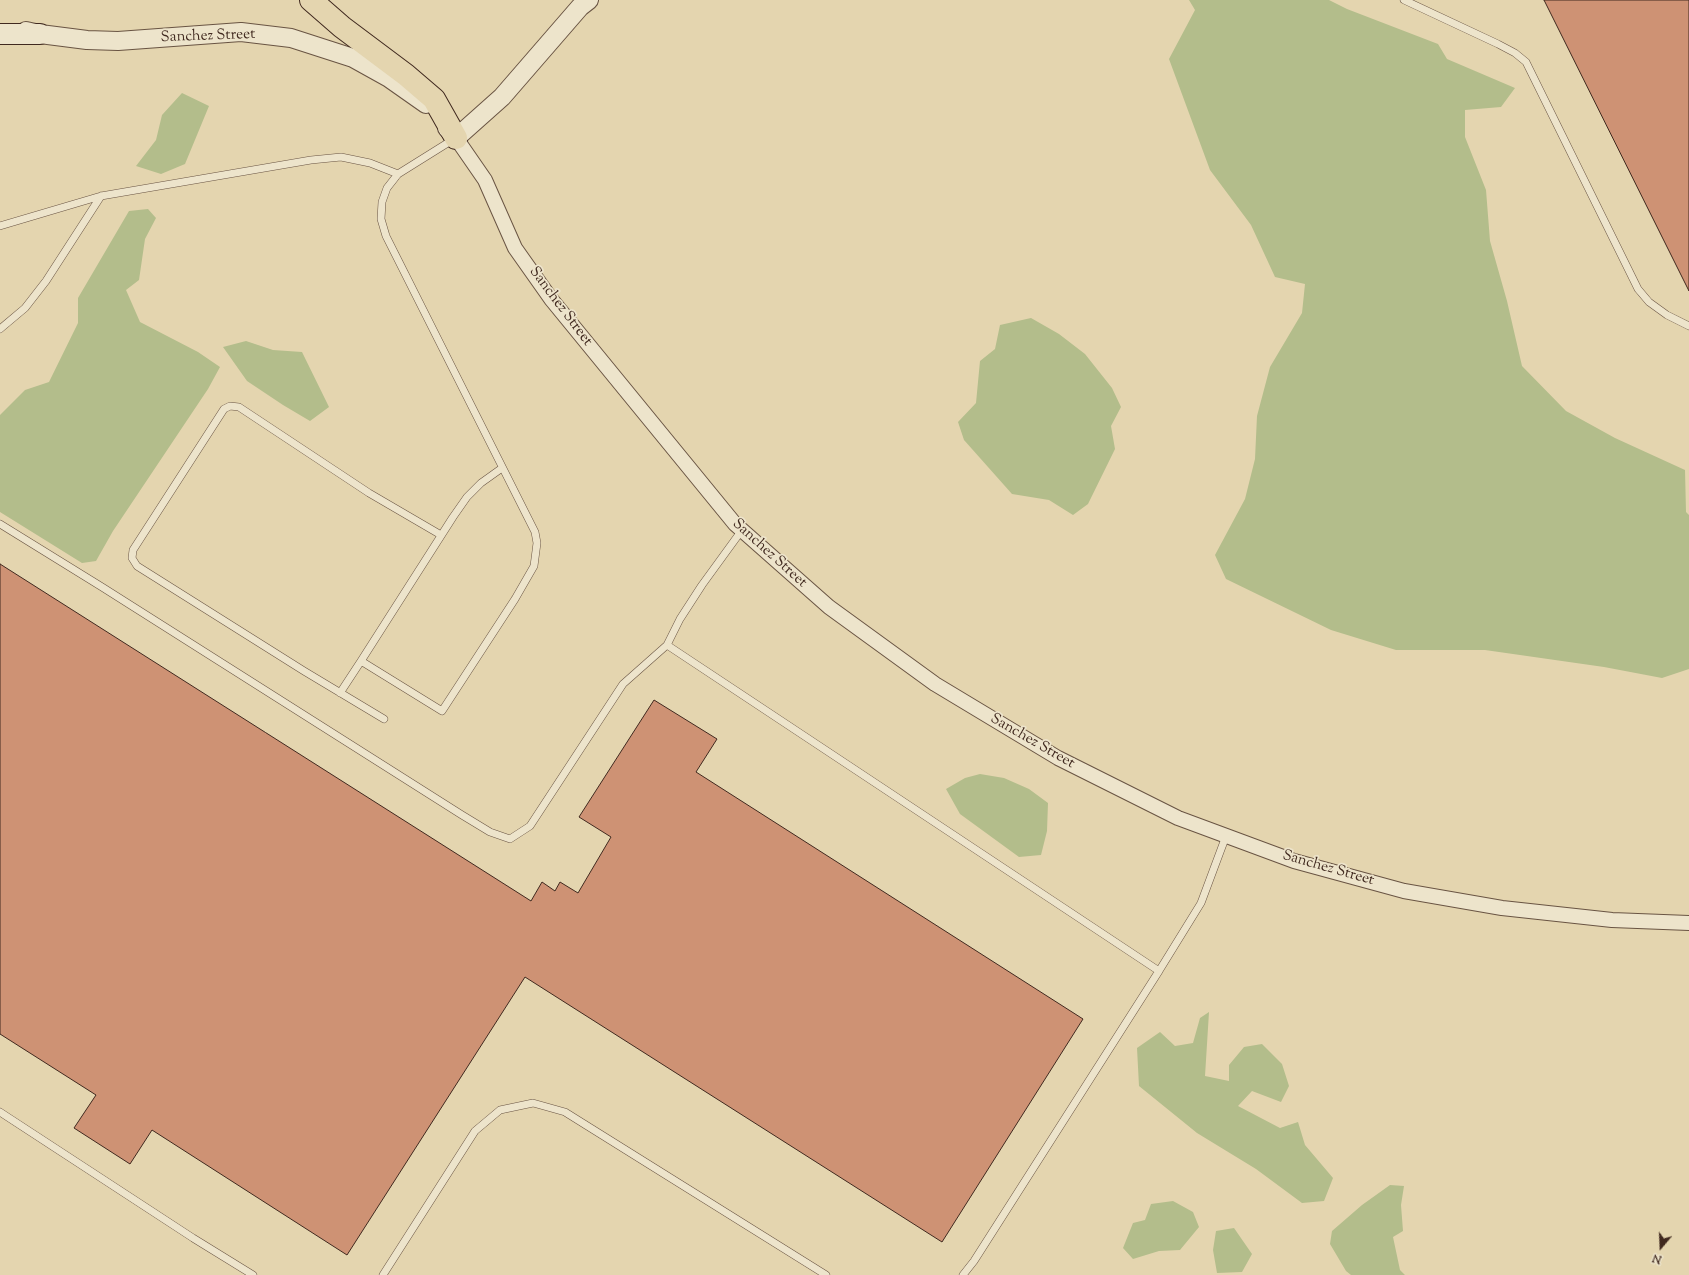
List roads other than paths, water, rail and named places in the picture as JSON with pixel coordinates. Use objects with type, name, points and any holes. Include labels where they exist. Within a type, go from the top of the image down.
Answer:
[{"type":"highway","points":[[311,0],[342,27],[406,75],[434,99],[456,138]]},
{"type":"main road","points":[[0,34],[40,34]]},
{"type":"street","points":[[456,138],[502,97],[580,7],[589,0]]},
{"type":"street","name":"Sanchez Street","points":[[0,24],[40,34],[87,40],[110,41],[241,32],[291,38],[353,58],[389,78],[422,100],[456,138],[485,180],[515,248],[551,299],[735,524],[829,607],[935,684],[1058,758],[1178,818],[1294,861],[1404,890],[1502,908],[1612,920],[1689,923]]},
{"type":"lane","points":[[1404,0],[1498,44],[1515,53],[1526,62],[1638,289],[1649,302],[1668,315],[1689,326]]},
{"type":"lane","points":[[361,661],[442,711],[515,599],[534,566],[537,543],[535,532],[386,236],[381,219],[382,202],[387,188],[398,174],[456,138]]},
{"type":"lane","points":[[0,226],[101,196],[311,160],[341,157],[370,163],[398,174]]},
{"type":"lane","points":[[0,329],[25,308],[42,286],[101,196]]},
{"type":"lane","points":[[384,719],[136,566],[132,558],[133,550],[224,409],[230,406],[239,408],[369,493],[441,535]]},
{"type":"lane","points":[[340,693],[441,535],[468,497],[481,483],[502,468]]},
{"type":"lane","points":[[0,524],[473,822],[490,832],[510,839],[530,826],[623,684],[667,645],[680,619],[702,585],[742,530]]},
{"type":"lane","points":[[667,645],[1159,971]]},
{"type":"lane","points":[[963,1275],[978,1254],[1201,903],[1226,836]]},
{"type":"lane","points":[[383,1275],[475,1131],[500,1110],[533,1103],[566,1112],[826,1275]]},
{"type":"lane","points":[[0,1112],[193,1238],[253,1275]]}]
